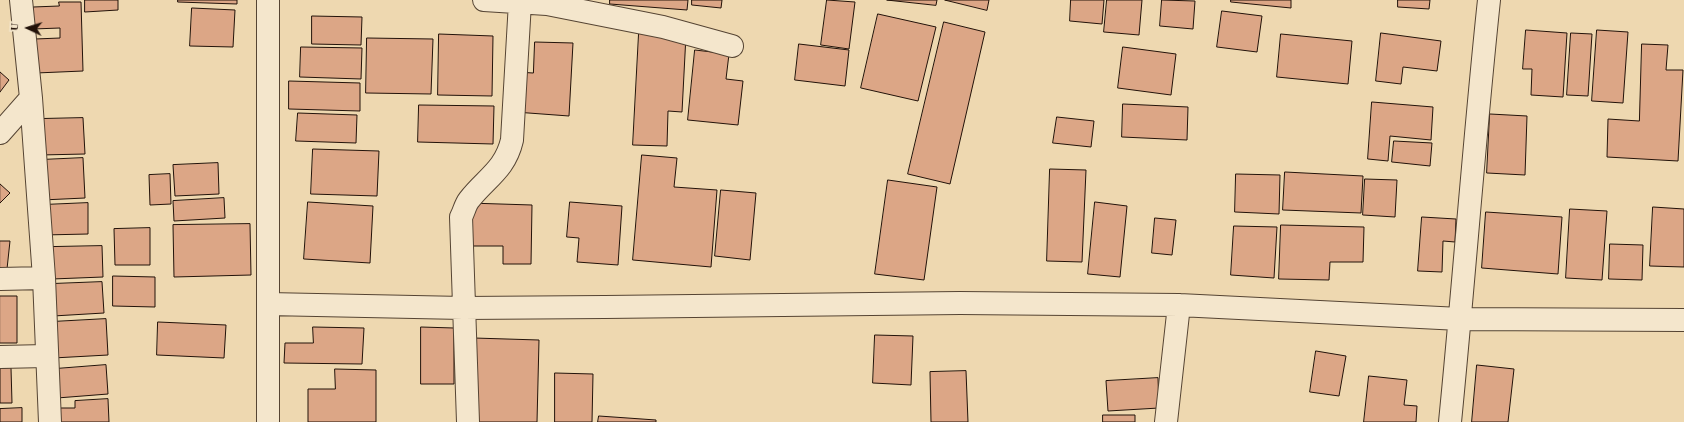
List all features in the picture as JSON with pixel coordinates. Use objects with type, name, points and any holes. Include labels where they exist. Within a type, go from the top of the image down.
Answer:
[{"type":"street","points":[[21,0],[31,98],[44,278],[46,356],[50,422]]},
{"type":"street","points":[[268,0],[268,422]]},
{"type":"street","points":[[484,0],[547,4],[663,27],[732,46]]},
{"type":"street","points":[[1450,422],[1460,319],[1474,137],[1489,0]]},
{"type":"street","points":[[468,422],[461,217],[468,201],[501,166],[509,154],[512,140],[520,2]]},
{"type":"street","points":[[0,133],[31,98]]},
{"type":"street","points":[[0,279],[44,278]]},
{"type":"street","points":[[268,304],[463,308],[605,308],[960,303],[1179,305],[1460,319],[1684,320]]},
{"type":"street","points":[[1166,422],[1179,305]]},
{"type":"street","points":[[0,358],[46,356]]},
{"type":"building","points":[[85,0],[118,0],[118,10],[85,12]]},
{"type":"building","points":[[178,0],[237,0],[237,4],[178,2]]},
{"type":"building","points":[[610,0],[688,0],[687,10],[610,4]]},
{"type":"building","points":[[692,0],[722,0],[721,8],[692,5]]},
{"type":"building","points":[[827,0],[855,2],[849,49],[821,45]]},
{"type":"building","points":[[887,0],[937,0],[936,5]]},
{"type":"building","points":[[945,0],[989,0],[987,10]]},
{"type":"building","points":[[1071,0],[1104,0],[1102,24],[1070,21]]},
{"type":"building","points":[[1107,0],[1142,0],[1139,35],[1104,32]]},
{"type":"building","points":[[1162,0],[1195,1],[1193,29],[1160,26]]},
{"type":"building","points":[[1231,0],[1291,0],[1291,8],[1231,2]]},
{"type":"building","points":[[1398,0],[1430,0],[1429,9],[1398,7]]},
{"type":"building","points":[[59,2],[81,2],[83,71],[36,73],[35,39],[60,38],[60,28],[33,29],[33,7],[59,6]]},
{"type":"building","points":[[192,8],[235,10],[233,47],[190,46]]},
{"type":"building","points":[[1222,11],[1262,16],[1257,52],[1217,47]]},
{"type":"building","points":[[878,14],[936,27],[918,101],[861,88]]},
{"type":"building","points":[[312,16],[362,17],[361,45],[312,44]]},
{"type":"building","points":[[944,22],[985,32],[950,184],[908,174]]},
{"type":"building","points":[[1526,30],[1567,33],[1563,97],[1531,95],[1532,69],[1523,69]]},
{"type":"building","points":[[1597,30],[1628,32],[1623,103],[1592,101]]},
{"type":"building","points":[[639,33],[686,35],[682,112],[668,111],[667,146],[633,145]]},
{"type":"building","points":[[1381,33],[1441,41],[1437,71],[1403,67],[1401,84],[1376,81]]},
{"type":"building","points":[[1571,33],[1592,34],[1588,96],[1567,95]]},
{"type":"building","points":[[439,34],[493,36],[492,96],[438,95]]},
{"type":"building","points":[[1281,34],[1352,41],[1348,84],[1277,77]]},
{"type":"building","points":[[367,38],[433,39],[431,94],[366,93]]},
{"type":"building","points":[[535,42],[573,43],[569,116],[515,112],[517,72],[533,73]]},
{"type":"building","points":[[799,44],[849,50],[845,86],[795,80]]},
{"type":"building","points":[[1642,44],[1668,45],[1666,70],[1683,70],[1678,161],[1607,157],[1608,119],[1639,121]]},
{"type":"building","points":[[301,47],[362,48],[361,79],[300,77]]},
{"type":"building","points":[[1123,47],[1176,54],[1171,95],[1118,88]]},
{"type":"building","points":[[695,50],[729,54],[726,79],[743,81],[738,125],[688,120]]},
{"type":"building","points":[[0,72],[9,80],[0,92]]},
{"type":"building","points":[[289,81],[360,83],[360,111],[289,109]]},
{"type":"building","points":[[1372,102],[1433,107],[1431,140],[1390,136],[1388,161],[1368,159]]},
{"type":"building","points":[[1123,104],[1188,107],[1187,140],[1122,137]]},
{"type":"building","points":[[419,105],[494,106],[493,144],[418,142]]},
{"type":"building","points":[[298,113],[357,115],[356,143],[296,141]]},
{"type":"building","points":[[1490,114],[1527,116],[1525,175],[1487,173]]},
{"type":"building","points":[[1057,117],[1094,121],[1091,147],[1053,143]]},
{"type":"building","points":[[83,118],[85,154],[40,155],[39,119]]},
{"type":"building","points":[[1394,141],[1432,143],[1430,166],[1392,162]]},
{"type":"building","points":[[313,149],[379,151],[377,196],[311,194]]},
{"type":"building","points":[[642,155],[677,158],[674,187],[717,190],[711,267],[633,260]]},
{"type":"building","points":[[83,158],[85,198],[42,200],[40,160]]},
{"type":"building","points":[[218,163],[219,194],[175,196],[173,165]]},
{"type":"building","points":[[1050,169],[1086,170],[1082,262],[1047,261]]},
{"type":"building","points":[[1285,172],[1363,176],[1361,213],[1283,210]]},
{"type":"building","points":[[170,174],[171,204],[150,205],[149,175]]},
{"type":"building","points":[[1236,174],[1280,175],[1279,214],[1235,212]]},
{"type":"building","points":[[1365,179],[1397,180],[1395,217],[1363,215]]},
{"type":"building","points":[[888,180],[937,187],[924,280],[875,274]]},
{"type":"building","points":[[0,184],[10,193],[0,203]]},
{"type":"building","points":[[721,190],[756,193],[750,260],[715,256]]},
{"type":"building","points":[[224,198],[225,218],[174,221],[173,201]]},
{"type":"building","points":[[308,202],[373,206],[370,263],[304,259]]},
{"type":"building","points":[[570,202],[622,206],[618,265],[577,262],[579,238],[567,237]]},
{"type":"building","points":[[1095,202],[1127,206],[1120,277],[1088,274]]},
{"type":"building","points":[[88,203],[88,234],[43,235],[42,205]]},
{"type":"building","points":[[468,203],[532,205],[531,264],[503,264],[503,246],[468,246]]},
{"type":"building","points":[[1653,207],[1684,209],[1684,267],[1650,266]]},
{"type":"building","points":[[1570,209],[1607,211],[1602,280],[1566,278]]},
{"type":"building","points":[[1486,212],[1562,217],[1558,274],[1482,268]]},
{"type":"building","points":[[1422,217],[1456,219],[1455,242],[1443,241],[1442,272],[1418,271]]},
{"type":"building","points":[[1155,218],[1176,220],[1172,255],[1152,253]]},
{"type":"building","points":[[250,224],[251,275],[174,277],[173,225]]},
{"type":"building","points":[[1281,225],[1364,227],[1363,262],[1330,262],[1329,280],[1279,279]]},
{"type":"building","points":[[1234,226],[1277,227],[1274,278],[1231,275]]},
{"type":"building","points":[[150,228],[150,265],[115,265],[114,229]]},
{"type":"building","points":[[0,241],[10,241],[7,269],[0,269]]},
{"type":"building","points":[[1610,244],[1643,245],[1642,280],[1609,279]]},
{"type":"building","points":[[102,246],[103,277],[52,279],[51,247]]},
{"type":"building","points":[[113,276],[155,277],[155,307],[113,306]]},
{"type":"building","points":[[102,282],[104,313],[53,316],[51,284]]},
{"type":"building","points":[[0,296],[17,296],[17,343],[0,343]]},
{"type":"building","points":[[106,319],[108,355],[53,358],[51,322]]},
{"type":"building","points":[[158,322],[226,325],[224,358],[157,355]]},
{"type":"building","points":[[313,327],[364,328],[362,364],[284,363],[285,343],[313,343]]},
{"type":"building","points":[[421,327],[454,328],[454,384],[421,384]]},
{"type":"building","points":[[875,335],[913,336],[911,385],[873,383]]},
{"type":"building","points":[[474,338],[539,340],[537,422],[472,422]]},
{"type":"building","points":[[1316,351],[1346,356],[1339,396],[1310,392]]},
{"type":"building","points":[[106,365],[108,394],[57,398],[55,369]]},
{"type":"building","points":[[1477,365],[1514,369],[1508,422],[1472,422]]},
{"type":"building","points":[[11,368],[12,403],[0,403],[0,369]]},
{"type":"building","points":[[335,369],[376,370],[376,422],[308,422],[308,389],[335,389]]},
{"type":"building","points":[[966,371],[968,422],[931,422],[930,372]]},
{"type":"building","points":[[555,373],[593,374],[592,422],[555,422]]},
{"type":"building","points":[[1369,376],[1407,380],[1404,405],[1417,406],[1416,422],[1364,422]]},
{"type":"building","points":[[1158,378],[1159,408],[1108,411],[1106,381]]},
{"type":"building","points":[[108,399],[109,422],[58,422],[57,408],[75,408],[75,401]]},
{"type":"building","points":[[22,408],[22,422],[0,422],[0,409]]},
{"type":"building","points":[[1103,415],[1135,415],[1135,422],[1103,422]]},
{"type":"building","points":[[599,416],[656,420],[656,422],[598,422]]}]
